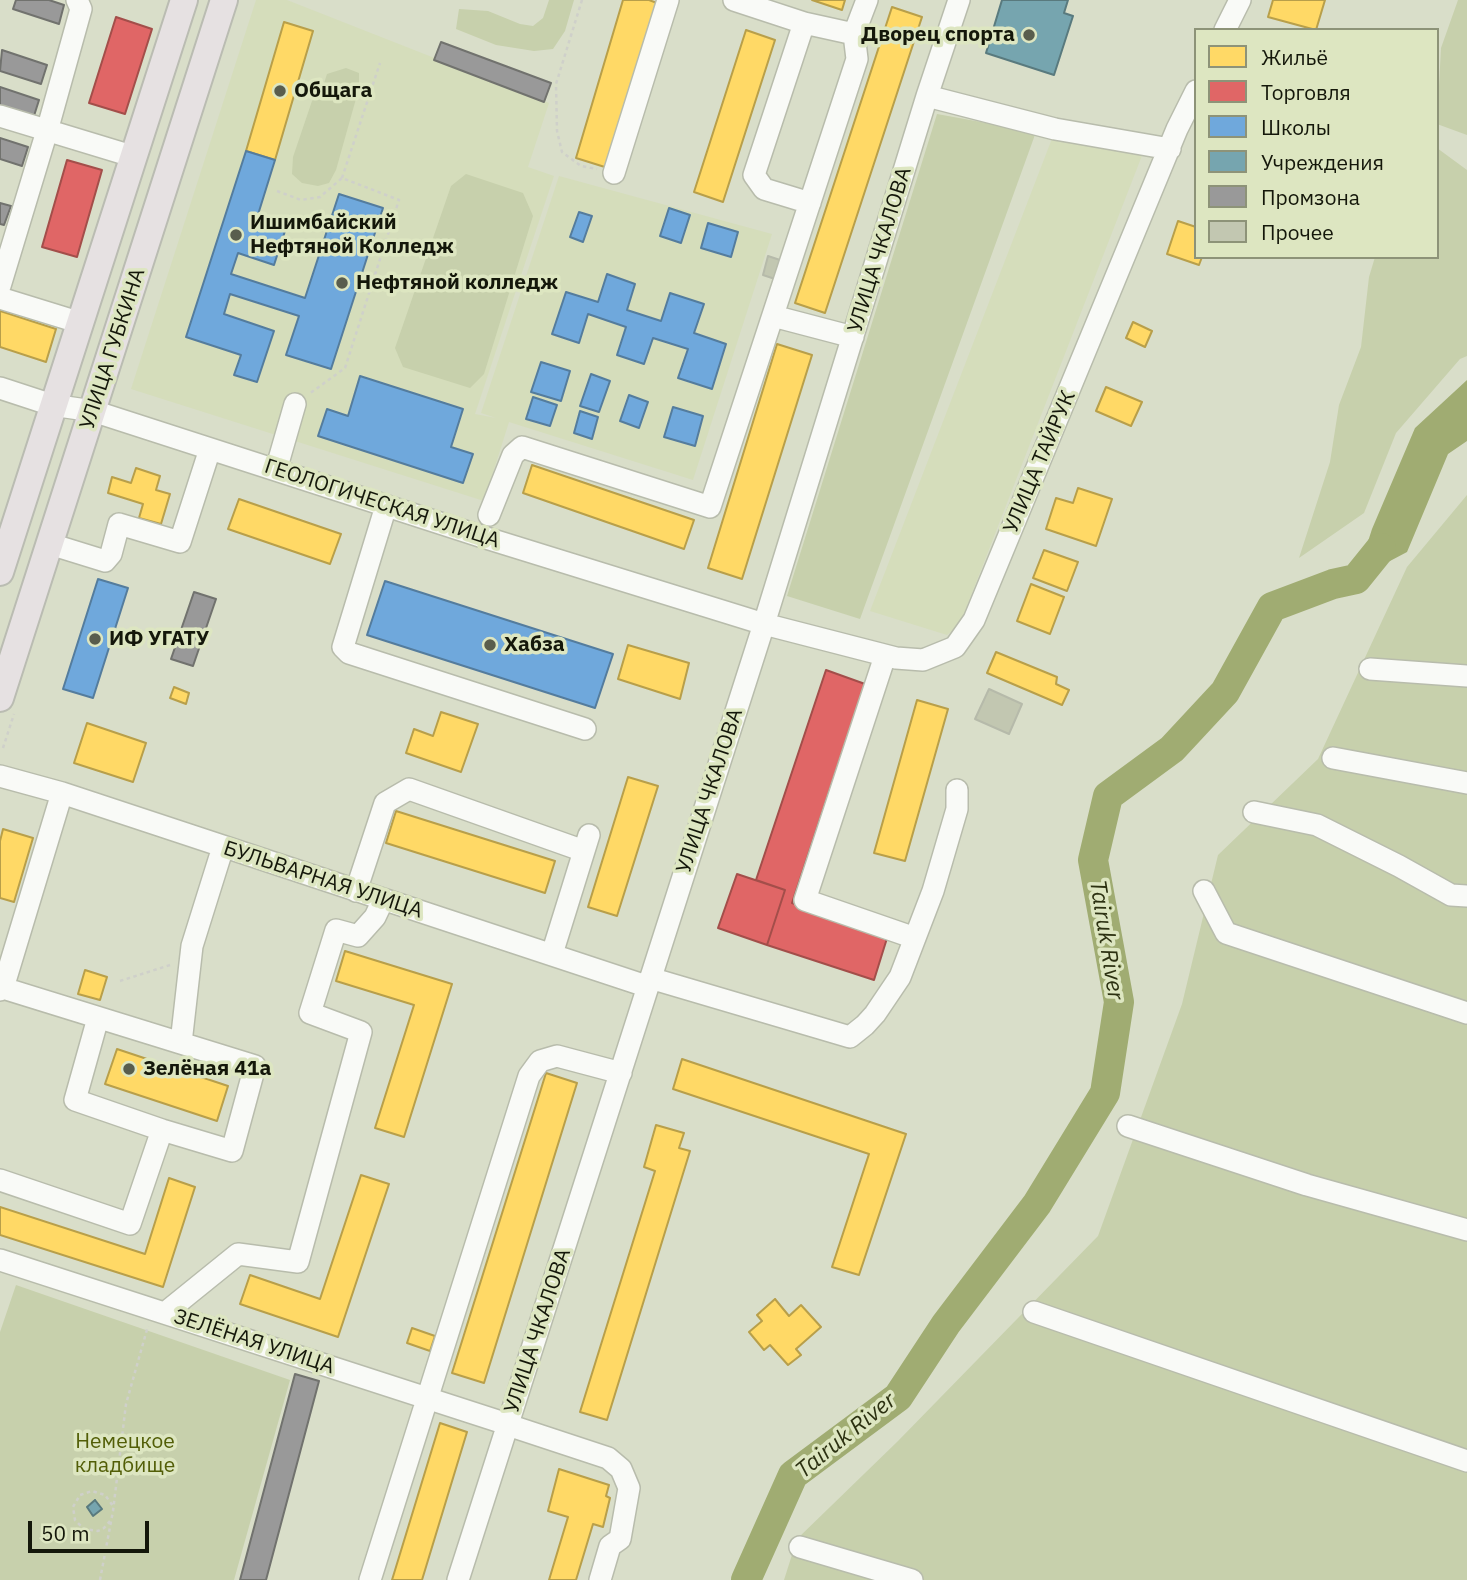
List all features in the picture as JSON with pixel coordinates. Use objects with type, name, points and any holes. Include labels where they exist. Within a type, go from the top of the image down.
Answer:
[{"type":"main road","name":"УЛИЦА ГУБКИНА","points":[[0,572],[184,0]]},
{"type":"main road","name":"УЛИЦА ГУБКИНА","points":[[0,698],[224,0]]},
{"type":"street","points":[[0,286],[81,9],[76,0]]},
{"type":"street","points":[[614,173],[668,0]]},
{"type":"street","points":[[734,0],[804,23],[854,34]]},
{"type":"street","points":[[489,515],[513,455],[522,447],[710,507],[857,59],[854,34],[867,0]]},
{"type":"street","name":"УЛИЦА ЧКАЛОВА","points":[[458,1580],[764,624],[959,0]]},
{"type":"street","points":[[1227,28],[1240,0]]},
{"type":"street","points":[[804,23],[754,175],[764,189],[810,203]]},
{"type":"street","name":"УЛИЦА ТАЙРУК","points":[[764,624],[885,656],[923,660],[955,647],[974,620],[1194,95]]},
{"type":"street","points":[[927,96],[1055,129],[1170,149]]},
{"type":"street","points":[[0,116],[135,157]]},
{"type":"street","points":[[0,298],[81,323]]},
{"type":"street","points":[[773,316],[853,337]]},
{"type":"street","name":"ГЕОЛОГИЧЕСКАЯ УЛИЦА","points":[[0,388],[52,405],[93,411],[764,624]]},
{"type":"street","points":[[276,470],[295,404]]},
{"type":"street","points":[[50,544],[105,561],[111,554],[119,524],[180,542],[211,449]]},
{"type":"street","points":[[386,506],[343,647],[349,653],[585,729]]},
{"type":"street","points":[[885,656],[806,900],[915,938],[933,891],[957,809],[957,790]]},
{"type":"street","points":[[1370,669],[1467,676]]},
{"type":"street","points":[[1333,758],[1467,783]]},
{"type":"street","name":"БУЛЬВАРНАЯ УЛИЦА","points":[[0,776],[62,793],[552,954],[850,1037],[866,1025],[900,977],[915,938]]},
{"type":"street","points":[[356,891],[385,803],[409,789],[587,843],[552,954]]},
{"type":"street","points":[[62,793],[1,989],[99,1018],[255,1066],[232,1151],[75,1100],[99,1018]]},
{"type":"street","points":[[1254,812],[1317,825],[1451,895],[1467,896]]},
{"type":"street","points":[[181,1043],[192,946],[223,847]]},
{"type":"street","points":[[1204,891],[1226,933],[1467,1013]]},
{"type":"street","points":[[159,1311],[239,1254],[298,1262],[361,1032],[310,1013],[336,930],[358,936],[375,917],[383,900]]},
{"type":"street","points":[[370,1580],[529,1076],[540,1060],[557,1056],[621,1073]]},
{"type":"street","points":[[1128,1126],[1307,1185],[1467,1230]]},
{"type":"street","points":[[0,1180],[130,1224],[162,1129]]},
{"type":"street","name":"ЗЕЛЁНАЯ УЛИЦА","points":[[0,1260],[608,1458],[621,1469],[629,1489],[620,1539],[610,1546],[600,1580]]},
{"type":"street","points":[[1034,1312],[1467,1461]]},
{"type":"street","points":[[800,1547],[912,1580]]},
{"type":"path","points":[[582,0],[556,84],[557,131],[562,152],[581,166],[614,173]]},
{"type":"path","points":[[277,191],[301,200],[320,197],[342,178],[380,63]]},
{"type":"path","points":[[295,404],[345,368],[399,200],[342,178]]},
{"type":"path","points":[[120,981],[190,959]]},
{"type":"path","points":[[100,1580],[114,1507],[126,1404],[159,1311]]},
{"type":"path","points":[[112,1518],[98,1531],[84,1530],[75,1520],[73,1507],[80,1495],[92,1490],[105,1495],[114,1507]]},
{"type":"shaded area","name":"Нефтяной колледж","points":[[256,0],[287,0],[549,103],[528,167],[554,176],[475,414],[496,418],[481,413],[559,176],[772,234],[693,480],[509,422],[484,501],[131,389]]},
{"type":"shaded area","points":[[1053,136],[1143,153],[960,624],[947,635],[870,611]]},
{"type":"shaded area","points":[[1467,380],[1467,441],[1448,454],[1407,552],[1356,579],[1372,529],[1415,428]]},
{"type":"green space","points":[[549,0],[574,0],[565,31],[553,49],[534,51],[496,45],[456,29],[459,9],[488,11],[520,24],[533,26],[543,18]]},
{"type":"green space","points":[[1458,0],[1467,0],[1467,135],[1439,125],[1441,48]]},
{"type":"green space","points":[[346,68],[359,73],[359,88],[336,170],[329,183],[318,186],[302,183],[292,174],[293,157],[312,101],[321,93],[327,74]]},
{"type":"green space","points":[[937,114],[1036,132],[860,619],[787,596]]},
{"type":"green space","points":[[1439,149],[1467,170],[1467,356],[1460,359],[1396,433],[1364,513],[1299,558],[1330,462],[1339,405],[1361,347],[1369,277],[1374,259],[1439,259]]},
{"type":"green space","points":[[466,174],[523,193],[533,216],[484,374],[470,388],[403,367],[395,348],[451,186]]},
{"type":"green space","points":[[1467,495],[1467,1580],[784,1580],[797,1539],[898,1441],[1098,1236],[1182,1004],[1218,855],[1318,759],[1407,567]]},
{"type":"green space","name":"Немецкое кладбище","points":[[16,1285],[290,1380],[234,1580],[0,1580],[0,1332]]},
{"type":"building: Жильё","points":[[623,0],[649,0],[657,3],[608,168],[576,158]]},
{"type":"building: Жильё","points":[[812,0],[845,0],[842,10]]},
{"type":"building: Жильё","points":[[1273,0],[1325,0],[1317,28],[1268,17]]},
{"type":"building: Жильё","points":[[892,7],[922,17],[825,313],[795,303]]},
{"type":"building: Жильё","name":"Общага","points":[[284,22],[313,31],[275,160],[246,151]]},
{"type":"building: Жильё","points":[[746,30],[775,40],[723,202],[694,192]]},
{"type":"building: Жильё","points":[[1178,221],[1194,226],[1194,259],[1201,259],[1199,265],[1167,254]]},
{"type":"building: Жильё","points":[[0,311],[56,329],[46,362],[0,347]]},
{"type":"building: Жильё","points":[[1133,322],[1152,331],[1145,347],[1126,338]]},
{"type":"building: Жильё","points":[[777,344],[812,355],[742,579],[708,568]]},
{"type":"building: Жильё","points":[[1106,387],[1142,402],[1131,426],[1096,411]]},
{"type":"building: Жильё","points":[[532,465],[694,520],[684,549],[523,493]]},
{"type":"building: Жильё","points":[[136,468],[160,476],[156,490],[170,494],[161,524],[139,518],[143,504],[108,493],[112,477],[131,483]]},
{"type":"building: Жильё","points":[[1078,488],[1112,499],[1096,546],[1046,529],[1056,498],[1073,503]]},
{"type":"building: Жильё","points":[[239,499],[341,534],[330,564],[228,529]]},
{"type":"building: Жильё","points":[[1044,550],[1078,562],[1067,591],[1033,578]]},
{"type":"building: Жильё","points":[[1031,584],[1064,597],[1050,634],[1017,621]]},
{"type":"building: Жильё","points":[[628,645],[689,663],[680,699],[618,679]]},
{"type":"building: Жильё","points":[[996,652],[1057,677],[1056,684],[1069,690],[1062,705],[987,673]]},
{"type":"building: Жильё","points":[[174,687],[189,693],[186,704],[170,698]]},
{"type":"building: Жильё","points":[[917,700],[948,709],[905,861],[874,853]]},
{"type":"building: Жильё","points":[[441,712],[478,724],[461,772],[406,753],[414,729],[433,736]]},
{"type":"building: Жильё","points":[[87,723],[146,743],[133,782],[74,763]]},
{"type":"building: Жильё","points":[[628,777],[658,786],[617,916],[588,907]]},
{"type":"building: Жильё","points":[[396,811],[555,861],[545,893],[386,843]]},
{"type":"building: Жильё","points":[[3,829],[33,838],[14,902],[0,898],[0,841]]},
{"type":"building: Жильё","points":[[345,951],[452,984],[404,1137],[375,1128],[414,1005],[336,981]]},
{"type":"building: Жильё","points":[[85,970],[107,977],[100,1000],[78,994]]},
{"type":"building: Жильё","points":[[117,1049],[228,1086],[217,1121],[105,1084]]},
{"type":"building: Жильё","points":[[682,1059],[906,1134],[859,1275],[832,1267],[869,1154],[673,1089]]},
{"type":"building: Жильё","points":[[546,1073],[577,1083],[484,1383],[452,1373]]},
{"type":"building: Жильё","points":[[656,1125],[684,1133],[679,1148],[690,1151],[607,1420],[580,1412],[655,1171],[644,1167]]},
{"type":"building: Жильё","points":[[361,1175],[389,1184],[338,1337],[240,1304],[250,1275],[320,1299]]},
{"type":"building: Жильё","points":[[169,1178],[195,1187],[163,1287],[0,1235],[0,1207],[145,1254]]},
{"type":"building: Жильё","points":[[775,1299],[789,1316],[801,1305],[821,1327],[796,1349],[801,1355],[788,1365],[770,1345],[764,1350],[749,1332],[762,1321],[757,1315]]},
{"type":"building: Жильё","points":[[412,1328],[435,1336],[430,1351],[407,1343]]},
{"type":"building: Жильё","points":[[440,1423],[467,1432],[422,1580],[392,1580]]},
{"type":"building: Жильё","points":[[559,1469],[609,1485],[606,1496],[610,1498],[603,1527],[593,1524],[576,1580],[549,1580],[568,1517],[548,1511]]},
{"type":"building: Торговля","points":[[116,17],[152,29],[125,114],[89,103]]},
{"type":"building: Торговля","points":[[67,160],[102,170],[77,257],[42,247]]},
{"type":"building: Торговля","points":[[826,670],[865,684],[792,903],[888,935],[874,980],[767,945],[785,890],[756,880]]},
{"type":"building: Торговля","points":[[737,874],[785,890],[767,945],[718,928]]},
{"type":"building: Школы","points":[[246,151],[275,160],[256,221],[285,231],[274,265],[238,253],[231,274],[305,298],[339,194],[383,208],[331,369],[286,355],[299,316],[230,294],[224,314],[274,331],[257,382],[234,375],[241,355],[186,337]]},
{"type":"building: Школы","points":[[669,208],[690,215],[681,243],[660,236]]},
{"type":"building: Школы","points":[[579,212],[592,216],[583,242],[570,237]]},
{"type":"building: Школы","points":[[708,223],[738,232],[731,257],[701,248]]},
{"type":"building: Школы","points":[[607,274],[635,284],[627,310],[661,321],[670,293],[704,304],[694,333],[726,344],[712,389],[678,378],[688,349],[653,338],[644,364],[617,355],[626,327],[588,314],[579,343],[552,334],[566,292],[598,302]]},
{"type":"building: Школы","points":[[541,362],[570,371],[561,401],[531,392]]},
{"type":"building: Школы","points":[[591,374],[610,381],[599,412],[580,406]]},
{"type":"building: Школы","points":[[360,376],[463,409],[451,447],[473,454],[463,483],[318,436],[327,409],[348,416]]},
{"type":"building: Школы","points":[[629,395],[648,402],[639,428],[620,421]]},
{"type":"building: Школы","points":[[533,397],[557,405],[550,426],[526,419]]},
{"type":"building: Школы","points":[[673,407],[703,416],[695,446],[664,437]]},
{"type":"building: Школы","points":[[580,411],[598,417],[592,439],[574,433]]},
{"type":"building: Школы","name":"ИФ УГАТУ","points":[[98,579],[128,588],[93,698],[63,689]]},
{"type":"building: Школы","name":"Хабза","points":[[385,581],[613,654],[595,708],[367,635]]},
{"type":"building: Учреждения","name":"Дворец спорта","points":[[1002,0],[1068,0],[1064,13],[1073,16],[1054,75],[986,53]]},
{"type":"building: Учреждения","points":[[95,1500],[102,1509],[93,1516],[87,1507]]},
{"type":"building: Промзона","points":[[16,0],[49,0],[64,5],[59,24],[13,9]]},
{"type":"building: Промзона","points":[[441,42],[551,83],[544,102],[434,60]]},
{"type":"building: Промзона","points":[[2,50],[47,65],[41,84],[0,71]]},
{"type":"building: Промзона","points":[[0,87],[39,100],[33,119],[0,108]]},
{"type":"building: Промзона","points":[[0,138],[28,147],[22,166],[0,159]]},
{"type":"building: Промзона","points":[[0,203],[11,206],[4,225],[0,224]]},
{"type":"building: Промзона","points":[[194,592],[216,599],[193,666],[171,659]]},
{"type":"building: Промзона","points":[[295,1374],[319,1381],[266,1580],[240,1580]]},
{"type":"building: Прочее","points":[[768,256],[783,261],[778,280],[763,275]]},
{"type":"building: Прочее","points":[[989,689],[1022,704],[1009,734],[975,719]]},
{"type":"waterway","name":"Tairuk River","points":[[746,1580],[793,1475],[898,1397],[946,1324],[1037,1204],[1105,1093],[1119,1002],[1093,860],[1108,796],[1172,749],[1225,692],[1272,607],[1333,584],[1356,579],[1381,548]]},
{"type":"place","name":"Дворец спорта","points":[[1029,35]]},
{"type":"place","name":"Общага","points":[[280,91]]},
{"type":"place","name":"Ишимбайский Нефтяной Колледж","points":[[236,235]]},
{"type":"place","name":"Нефтяной колледж","points":[[342,283]]},
{"type":"place","name":"ИФ УГАТУ","points":[[95,639]]},
{"type":"place","name":"Хабза","points":[[490,645]]},
{"type":"place","name":"Зелёная 41а","points":[[129,1069]]}]
